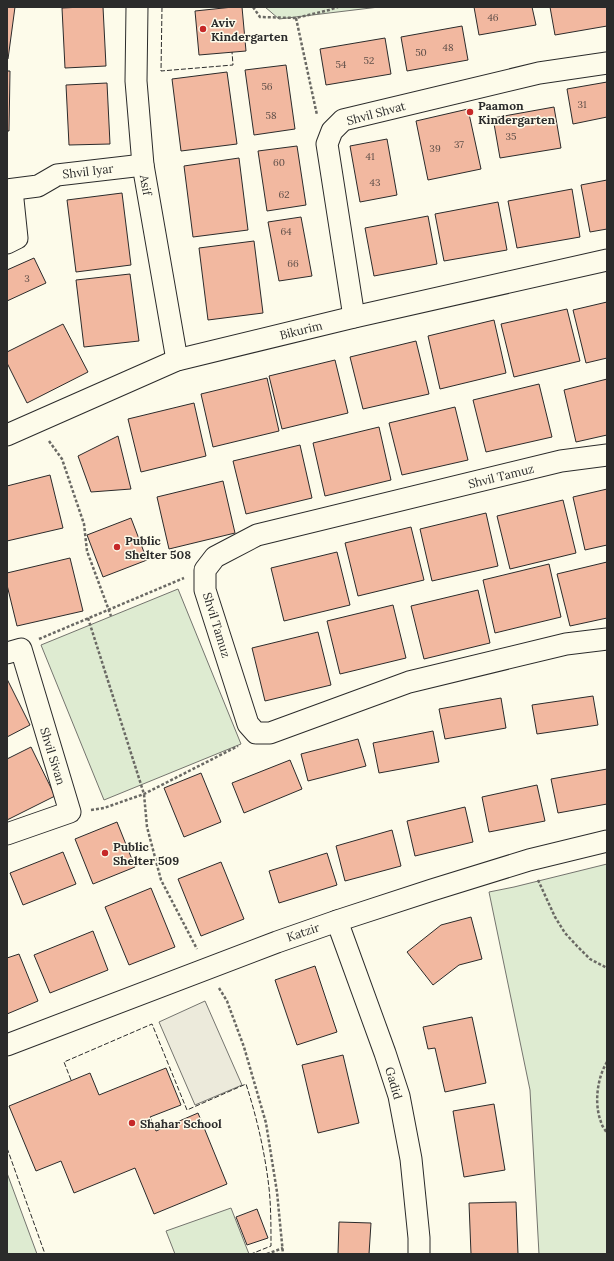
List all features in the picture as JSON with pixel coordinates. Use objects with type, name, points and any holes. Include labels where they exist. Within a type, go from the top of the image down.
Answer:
[{"type":"street","name":"Asif","points":[[137,7],[136,81],[143,165],[177,360]]},
{"type":"street","name":"Shvil Shvat","points":[[354,317],[327,144],[332,131],[344,120],[539,73],[607,63]]},
{"type":"street","name":"Shvil Iyar","points":[[7,243],[17,238],[9,190],[38,186],[57,175],[143,165]]},
{"type":"street","name":"Bikurim","points":[[7,435],[177,360],[354,317],[607,260]]},
{"type":"street","name":"Shvil Tamuz","points":[[256,733],[248,724],[205,590],[205,570],[215,557],[257,536],[561,461],[607,455]]},
{"type":"street","points":[[256,733],[270,733],[409,682],[566,644],[607,639]]},
{"type":"street","name":"Shvil Sivan","points":[[7,653],[21,649],[70,812],[7,834]]},
{"type":"street","name":"Katzir","points":[[7,1045],[337,920],[529,860],[607,841]]},
{"type":"street","name":"Gadid","points":[[337,920],[399,1096],[411,1159],[419,1238],[419,1254]]},
{"type":"path","points":[[253,7],[260,17],[296,18],[338,7]]},
{"type":"path","points":[[296,18],[318,119],[332,131]]},
{"type":"path","points":[[37,422],[62,459],[84,524],[87,551],[111,616]]},
{"type":"path","points":[[40,638],[168,584]]},
{"type":"path","points":[[88,618],[144,794],[147,827],[161,880],[207,968],[227,1000],[242,1040],[266,1123],[277,1192],[283,1254]]},
{"type":"path","points":[[104,808],[144,794],[241,744],[256,733]]},
{"type":"path","points":[[529,860],[555,917],[565,933],[590,959],[607,968]]},
{"type":"path","points":[[607,1062],[598,1083],[597,1102],[600,1121],[607,1133]]},
{"type":"path","points":[[267,1254],[274,1253],[283,1248]]},
{"type":"green space","points":[[265,7],[379,7],[279,19]]},
{"type":"green space","points":[[178,589],[241,744],[104,800],[41,645]]},
{"type":"green space","points":[[607,864],[607,1254],[539,1254],[530,1090],[489,892]]},
{"type":"green space","points":[[7,1173],[37,1254],[7,1254]]},
{"type":"green space","points":[[231,1208],[249,1254],[175,1254],[166,1231]]},
{"type":"shaded area","points":[[205,1001],[242,1085],[195,1105],[159,1022]]},
{"type":"building","points":[[7,7],[15,7],[8,59],[7,58]]},
{"type":"building","points":[[103,7],[106,66],[65,68],[62,8]]},
{"type":"building","points":[[242,7],[246,51],[199,55],[195,11]]},
{"type":"building","points":[[474,7],[532,7],[536,25],[479,35]]},
{"type":"building","points":[[550,7],[607,7],[607,26],[555,35]]},
{"type":"building","points":[[462,26],[468,60],[407,71],[401,37]]},
{"type":"building","points":[[385,38],[391,74],[326,85],[320,49]]},
{"type":"building","points":[[286,65],[295,129],[254,135],[245,70]]},
{"type":"building","points":[[7,71],[10,71],[9,131],[7,131]]},
{"type":"building","points":[[227,72],[237,144],[181,151],[172,79]]},
{"type":"building","points":[[607,82],[607,117],[573,124],[567,89]]},
{"type":"building","points":[[107,83],[110,144],[69,145],[66,85]]},
{"type":"building","points":[[554,107],[561,148],[500,158],[493,118]]},
{"type":"building","points":[[468,109],[481,169],[428,180],[416,121]]},
{"type":"building","points":[[387,139],[397,195],[360,202],[350,146]]},
{"type":"building","points":[[297,146],[306,205],[267,211],[258,151]]},
{"type":"building","points":[[239,158],[248,230],[193,237],[184,166]]},
{"type":"building","points":[[607,180],[607,229],[590,232],[581,185]]},
{"type":"building","points":[[572,189],[580,237],[517,248],[508,201]]},
{"type":"building","points":[[122,193],[131,265],[76,272],[67,200]]},
{"type":"building","points":[[498,202],[507,250],[444,261],[435,214]]},
{"type":"building","points":[[428,216],[437,264],[374,276],[365,228]]},
{"type":"building","points":[[301,217],[312,276],[279,281],[268,222]]},
{"type":"building","points":[[254,241],[263,313],[208,320],[199,248]]},
{"type":"building","points":[[34,258],[46,283],[7,301],[7,270]]},
{"type":"building","points":[[130,274],[139,341],[84,347],[76,280]]},
{"type":"building","points":[[607,302],[607,358],[586,363],[573,310]]},
{"type":"building","points":[[567,309],[580,361],[514,377],[501,324]]},
{"type":"building","points":[[494,320],[506,373],[440,389],[428,336]]},
{"type":"building","points":[[63,324],[88,372],[27,403],[7,363],[7,352]]},
{"type":"building","points":[[416,341],[429,394],[363,409],[350,357]]},
{"type":"building","points":[[335,360],[348,413],[282,429],[269,376]]},
{"type":"building","points":[[267,378],[279,431],[213,447],[201,394]]},
{"type":"building","points":[[607,379],[607,435],[576,442],[564,390]]},
{"type":"building","points":[[539,384],[552,437],[486,452],[473,400]]},
{"type":"building","points":[[194,403],[206,456],[141,472],[128,419]]},
{"type":"building","points":[[455,407],[468,460],[402,475],[389,423]]},
{"type":"building","points":[[379,427],[391,480],[325,496],[313,443]]},
{"type":"building","points":[[118,436],[131,489],[91,492],[78,456]]},
{"type":"building","points":[[300,445],[312,498],[246,514],[233,461]]},
{"type":"building","points":[[50,475],[63,528],[7,541],[7,486]]},
{"type":"building","points":[[223,481],[235,533],[169,549],[157,497]]},
{"type":"building","points":[[607,489],[607,545],[585,550],[573,497]]},
{"type":"building","points":[[563,500],[576,553],[510,569],[497,516]]},
{"type":"building","points":[[486,513],[498,566],[432,581],[420,529]]},
{"type":"building","name":"Public Shelter 508","points":[[131,518],[147,560],[103,577],[87,535]]},
{"type":"building","points":[[411,527],[424,580],[358,596],[345,543]]},
{"type":"building","points":[[337,552],[350,605],[284,621],[271,568]]},
{"type":"building","points":[[70,558],[83,611],[17,626],[7,585],[7,573]]},
{"type":"building","points":[[607,562],[607,618],[570,626],[557,574]]},
{"type":"building","points":[[549,564],[561,617],[495,633],[483,580]]},
{"type":"building","points":[[478,590],[490,643],[424,659],[411,606]]},
{"type":"building","points":[[393,605],[406,658],[340,674],[327,621]]},
{"type":"building","points":[[318,632],[331,685],[265,701],[252,648]]},
{"type":"building","points":[[7,679],[30,725],[7,737]]},
{"type":"building","points":[[593,696],[598,725],[537,734],[532,705]]},
{"type":"building","points":[[501,698],[506,728],[445,739],[439,709]]},
{"type":"building","points":[[433,731],[439,762],[379,773],[373,743]]},
{"type":"building","points":[[358,739],[366,766],[308,781],[301,754]]},
{"type":"building","points":[[31,747],[55,796],[7,820],[7,759]]},
{"type":"building","points":[[290,760],[302,789],[244,813],[232,783]]},
{"type":"building","points":[[607,769],[607,804],[558,813],[551,779]]},
{"type":"building","points":[[201,773],[221,822],[184,837],[164,788]]},
{"type":"building","points":[[537,785],[545,821],[489,832],[482,797]]},
{"type":"building","points":[[465,807],[473,842],[415,856],[407,821]]},
{"type":"building","name":"Public Shelter 509","points":[[117,822],[135,867],[93,884],[75,839]]},
{"type":"building","points":[[392,830],[401,866],[345,881],[336,846]]},
{"type":"building","points":[[63,852],[76,884],[23,905],[10,873]]},
{"type":"building","points":[[327,853],[337,885],[279,903],[269,871]]},
{"type":"building","points":[[221,862],[244,919],[201,936],[178,879]]},
{"type":"building","points":[[151,888],[175,947],[129,965],[105,907]]},
{"type":"building","points":[[471,917],[482,959],[459,965],[433,985],[407,952],[441,925]]},
{"type":"building","points":[[93,931],[108,970],[50,993],[34,955]]},
{"type":"building","points":[[19,954],[38,1001],[7,1014],[7,958]]},
{"type":"building","points":[[315,966],[337,1032],[297,1045],[275,980]]},
{"type":"building","points":[[472,1017],[486,1083],[445,1092],[435,1048],[428,1049],[423,1027]]},
{"type":"building","points":[[343,1055],[359,1123],[318,1133],[302,1065]]},
{"type":"building","points":[[166,1068],[181,1105],[150,1117],[156,1131],[198,1113],[227,1184],[154,1214],[135,1168],[74,1193],[61,1161],[36,1171],[9,1106],[90,1073],[99,1095]]},
{"type":"building","points":[[494,1104],[505,1170],[464,1177],[453,1111]]},
{"type":"building","points":[[516,1202],[518,1254],[471,1254],[469,1203]]},
{"type":"building","points":[[257,1209],[268,1238],[247,1245],[236,1217]]},
{"type":"building","points":[[339,1222],[371,1223],[369,1254],[338,1254]]},
{"type":"fence","points":[[162,7],[161,71],[233,65],[232,52]]},
{"type":"fence","points":[[71,1080],[64,1062],[152,1024],[187,1110],[246,1084],[263,1149],[269,1188],[271,1217],[271,1246],[251,1254]]},
{"type":"fence","points":[[7,1148],[45,1254]]},
{"type":"place","name":"Aviv Kindergarten","points":[[203,29]]},
{"type":"place","name":"Paamon Kindergarten","points":[[470,112]]},
{"type":"place","name":"Public Shelter 508","points":[[117,547]]},
{"type":"place","name":"Public Shelter 509","points":[[105,853]]},
{"type":"place","name":"Shahar School","points":[[132,1123]]}]
